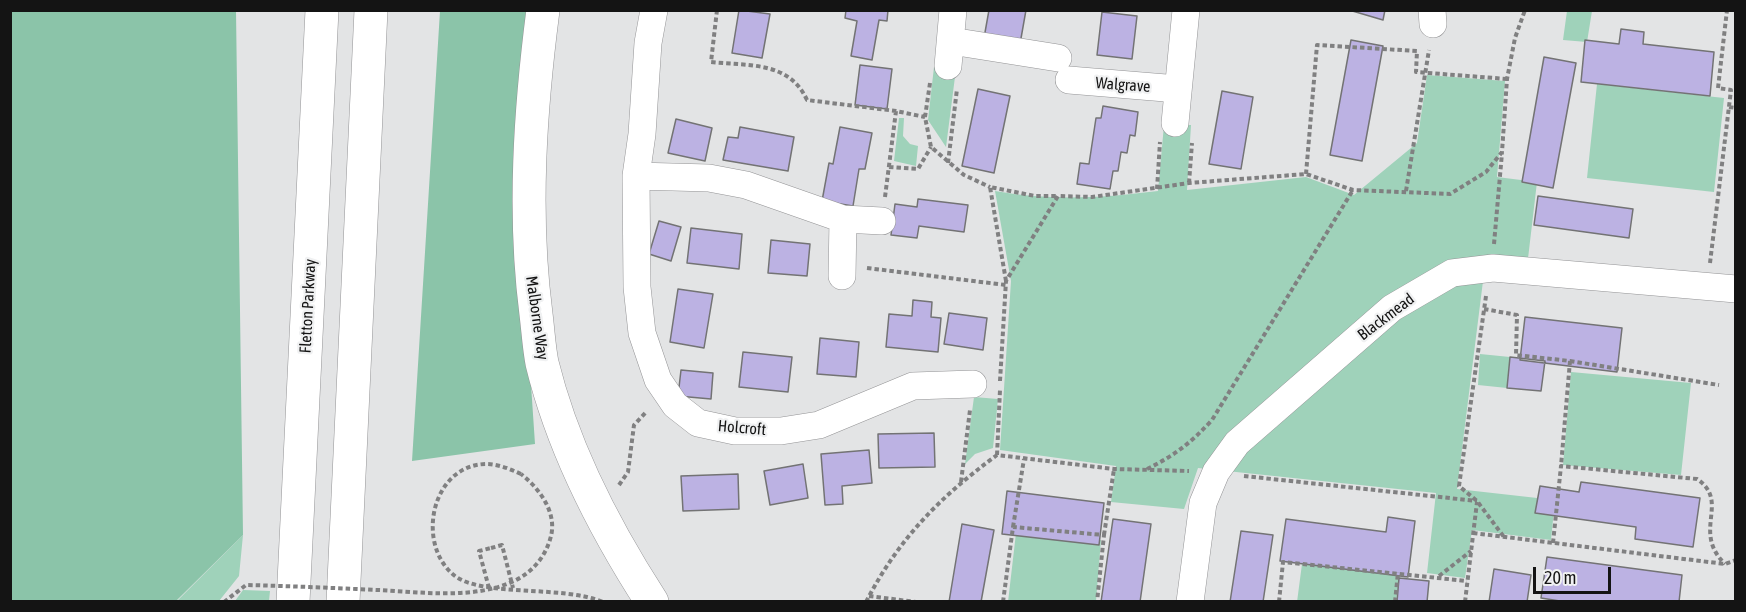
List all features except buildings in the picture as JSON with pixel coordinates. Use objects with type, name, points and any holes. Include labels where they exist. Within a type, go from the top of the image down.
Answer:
[{"type":"main road","points":[[343,602],[371,10]]},
{"type":"main road","points":[[363,202],[384,10]]},
{"type":"main road","name":"Malborne Way","points":[[543,10],[536,67],[531,172],[530,270],[542,363],[576,467],[621,554],[652,602]]},
{"type":"main road","name":"Fletton Parkway","points":[[293,602],[321,13]]},
{"type":"street","name":"Holcroft","points":[[654,10],[648,43],[642,134],[636,176],[637,287],[642,333],[658,380],[675,405],[698,423],[735,431],[781,431],[819,425],[913,386],[973,384]]},
{"type":"street","points":[[947,65],[953,10]]},
{"type":"street","points":[[1176,131],[1186,10]]},
{"type":"street","name":"Walgrave","points":[[947,65],[1063,69],[1178,89]]},
{"type":"street","points":[[636,176],[709,178],[746,185],[843,219],[882,221]]},
{"type":"street","points":[[842,276],[843,219]]},
{"type":"street","name":"Blackmead","points":[[1190,602],[1203,503],[1216,472],[1237,443],[1392,308],[1452,273],[1492,268],[1736,289]]},
{"type":"path","points":[[717,10],[711,62],[778,69],[800,84],[807,100],[926,117]]},
{"type":"path","points":[[1504,537],[1477,501],[1459,486],[1492,268],[1507,79],[1515,38],[1525,10]]},
{"type":"path","points":[[1707,287],[1731,90],[1718,88],[1727,10]]},
{"type":"path","points":[[1406,191],[1432,17]]},
{"type":"path","points":[[1306,174],[1317,45],[1417,51],[1416,72],[1507,79]]},
{"type":"path","points":[[947,65],[926,117],[931,147],[964,175],[990,187],[1035,196],[1092,197],[1189,183],[1306,174],[1353,190],[1450,194],[1486,172],[1502,152]]},
{"type":"path","points":[[947,65],[948,163]]},
{"type":"path","points":[[1729,107],[1736,108]]},
{"type":"path","points":[[882,221],[896,111]]},
{"type":"path","points":[[1176,131],[1189,183]]},
{"type":"path","points":[[1156,189],[1176,131]]},
{"type":"path","points":[[889,167],[918,169],[931,147]]},
{"type":"path","points":[[990,187],[1006,283],[997,455]]},
{"type":"path","points":[[1143,470],[1171,458],[1194,440],[1212,420],[1353,190]]},
{"type":"path","points":[[1006,283],[1058,196]]},
{"type":"path","points":[[842,276],[868,267],[1006,283]]},
{"type":"path","points":[[1484,309],[1517,315],[1516,355],[1569,361],[1719,385]]},
{"type":"path","points":[[1553,543],[1569,361]]},
{"type":"path","points":[[961,482],[973,384],[1000,385]]},
{"type":"path","points":[[600,513],[628,472],[634,425],[665,392]]},
{"type":"path","points":[[866,602],[908,534],[961,482],[997,455],[1114,469],[1216,472],[1477,501]]},
{"type":"path","points":[[1004,602],[1024,459]]},
{"type":"path","points":[[224,602],[246,585],[430,592],[475,591],[489,588],[513,581],[527,574],[541,560],[548,546],[552,531],[550,514],[535,485],[521,474],[502,466],[485,464],[468,468],[444,488],[432,518],[436,549],[453,575],[475,585],[513,589],[590,596],[603,602]]},
{"type":"path","points":[[1561,466],[1697,479],[1707,486],[1712,498],[1709,539],[1716,554],[1725,564]]},
{"type":"path","points":[[1097,602],[1114,469]]},
{"type":"path","points":[[1465,602],[1477,501]]},
{"type":"path","points":[[1013,527],[1104,535]]},
{"type":"path","points":[[1473,533],[1725,564],[1736,560]]},
{"type":"path","points":[[489,588],[479,551],[502,545],[513,589]]},
{"type":"path","points":[[1438,576],[1471,551]]},
{"type":"path","points":[[1279,602],[1283,562],[1438,576],[1467,581]]},
{"type":"path","points":[[1395,602],[1398,572]]},
{"type":"path","points":[[869,596],[916,602]]},
{"type":"green space","points":[[10,11],[236,11],[243,535],[176,601],[11,601]]},
{"type":"green space","points":[[440,11],[539,11],[517,177],[535,444],[412,461]]},
{"type":"green space","points":[[1567,11],[1592,11],[1587,42],[1563,40]]},
{"type":"green space","points":[[934,67],[956,69],[946,147],[928,120]]},
{"type":"green space","points":[[1427,75],[1505,81],[1497,177],[1537,182],[1527,267],[1484,273],[1457,489],[1555,500],[1551,540],[1472,530],[1465,578],[1427,573],[1436,493],[1198,468],[1184,509],[1111,502],[1116,466],[1000,450],[1011,281],[995,191],[1036,196],[1076,197],[1158,191],[1164,125],[1191,125],[1187,190],[1306,177],[1354,195],[1417,143]]},
{"type":"green space","points":[[1597,84],[1724,98],[1714,192],[1587,178]]},
{"type":"green space","points":[[899,118],[904,118],[903,136],[910,144],[918,146],[916,166],[894,161]]},
{"type":"green space","points":[[1480,354],[1510,357],[1507,388],[1478,385]]},
{"type":"green space","points":[[1571,372],[1691,383],[1681,475],[1563,465]]},
{"type":"green space","points":[[974,397],[998,399],[993,448],[975,454],[965,464]]},
{"type":"green space","points":[[1016,533],[1101,540],[1096,601],[1008,602]]},
{"type":"green space","points":[[243,535],[239,576],[219,601],[176,602]]},
{"type":"green space","points":[[1302,564],[1400,575],[1396,601],[1297,602]]},
{"type":"green space","points":[[243,590],[270,591],[269,601],[235,601]]}]
